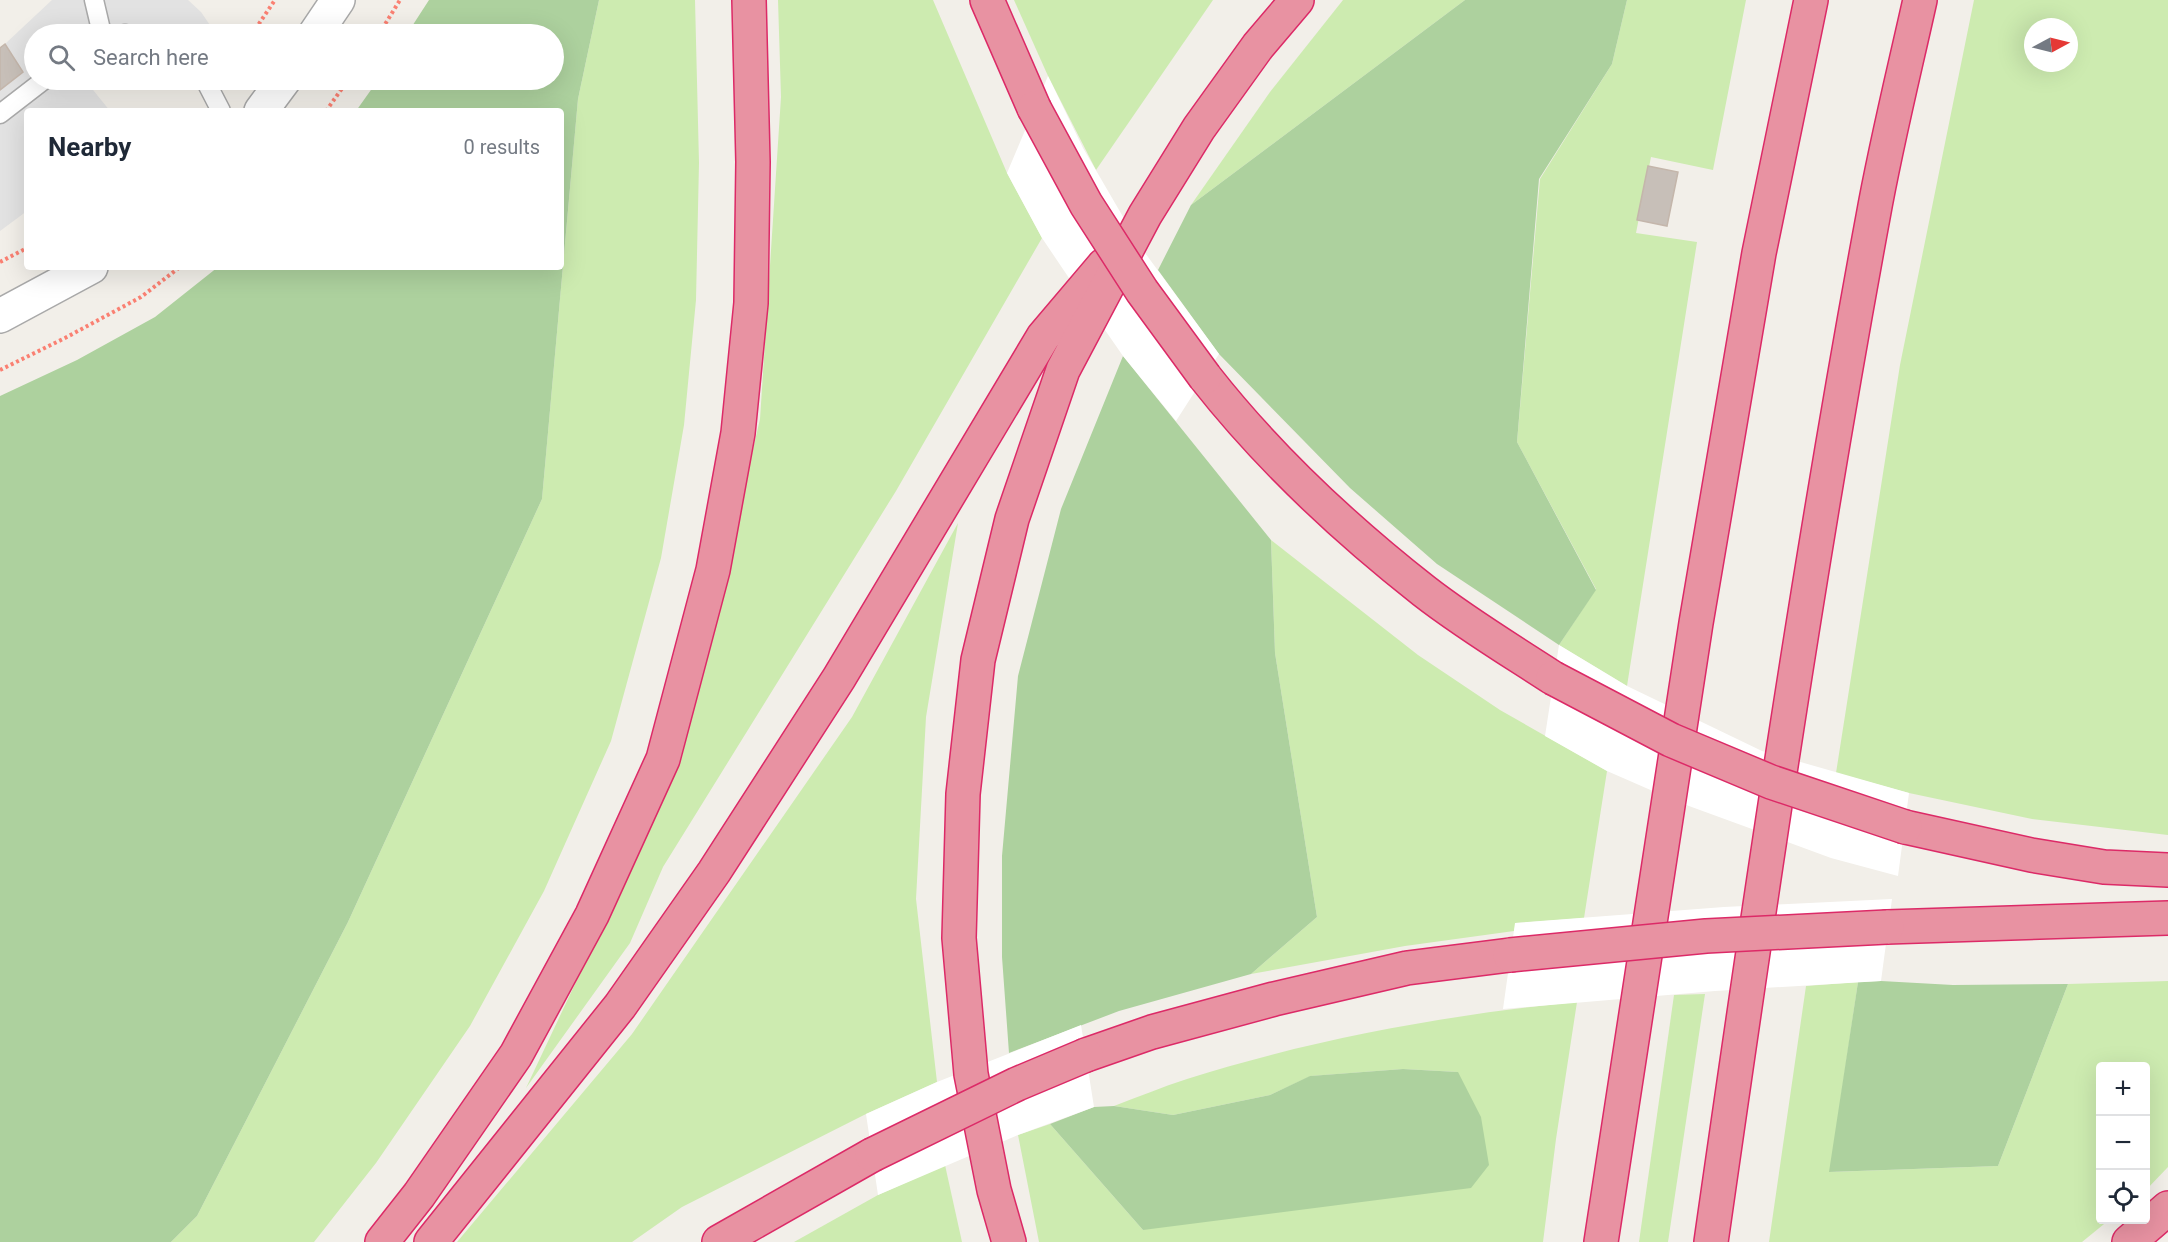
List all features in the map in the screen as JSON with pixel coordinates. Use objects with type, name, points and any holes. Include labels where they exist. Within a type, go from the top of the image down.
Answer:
[{"type":"highway","points":[[382,1242],[419,1195],[516,1055],[592,915],[663,759],[713,570],[738,433],[751,303],[753,162],[749,0]]},
{"type":"highway","points":[[987,0],[1034,108],[1086,204],[1142,291],[1205,376],[1227,405],[1337,519],[1426,592],[1553,678],[1671,740],[1751,774],[1905,827],[2031,855],[2093,865],[2168,870]]},
{"type":"highway","points":[[1009,1242],[994,1190],[971,1074],[959,938],[963,794],[978,660],[1012,519],[1063,370],[1146,215],[1199,128],[1258,46],[1297,0]]},
{"type":"highway","points":[[1601,1242],[1704,576],[1759,253],[1812,0]]},
{"type":"highway","points":[[1711,1242],[1772,818],[1816,552],[1873,214],[1920,0]]},
{"type":"highway","points":[[431,1242],[620,1006],[701,891],[839,678],[1043,337],[1146,215]]},
{"type":"highway","points":[[719,1242],[872,1155],[1017,1084],[1086,1055],[1152,1032],[1274,999],[1407,968],[1510,955],[1706,936],[1887,927],[2168,918]]},
{"type":"highway","points":[[2129,1242],[2168,1208]]},
{"type":"street","points":[[322,24],[338,0]]},
{"type":"street","points":[[263,108],[277,90]]},
{"type":"street","points":[[0,316],[85,270]]},
{"type":"lane","points":[[94,0],[100,24]]},
{"type":"lane","points":[[0,114],[31,90]]},
{"type":"lane","points":[[210,90],[219,108]]},
{"type":"path","points":[[259,24],[275,0]]},
{"type":"path","points":[[384,24],[400,0]]},
{"type":"path","points":[[328,108],[341,90]]},
{"type":"path","points":[[0,262],[24,250]]},
{"type":"path","points":[[0,370],[141,297],[176,270]]},
{"type":"green space","points":[[429,0],[599,0],[578,99],[564,255],[564,108],[358,108],[371,90],[564,90],[564,24],[413,24]]},
{"type":"green space","points":[[599,0],[695,0],[699,163],[696,300],[684,425],[661,558],[611,741],[544,891],[470,1026],[376,1163],[314,1242],[171,1242],[197,1216],[348,922],[542,499],[578,99]]},
{"type":"green space","points":[[778,0],[933,0],[1007,173],[1042,238],[896,491],[663,867],[630,943],[526,1088],[682,757],[760,419],[781,97]]},
{"type":"green space","points":[[1014,0],[1213,0],[1096,170],[1048,76]]},
{"type":"green space","points":[[1343,0],[1465,0],[1191,205],[1270,92]]},
{"type":"green space","points":[[1465,0],[1627,0],[1612,64],[1539,179],[1517,442],[1596,590],[1559,645],[1437,564],[1350,488],[1219,354],[1158,270],[1191,205]]},
{"type":"green space","points":[[1627,0],[1746,0],[1713,170],[1651,157],[1636,233],[1697,242],[1627,686],[1559,645],[1596,589],[1517,442],[1540,179],[1612,64]]},
{"type":"green space","points":[[1974,0],[2168,0],[2168,835],[2032,819],[1909,793],[1836,773],[1900,365]]},
{"type":"green space","points":[[214,270],[563,270],[542,499],[348,922],[197,1216],[171,1242],[0,1242],[0,396],[77,360],[155,317]]},
{"type":"green space","points":[[1123,356],[1271,540],[1275,653],[1317,917],[1251,974],[1119,1011],[1009,1053],[1002,957],[1002,856],[1018,676],[1061,509]]},
{"type":"green space","points":[[958,523],[926,717],[916,899],[937,1082],[866,1114],[682,1207],[632,1242],[457,1242],[632,1034],[852,717]]},
{"type":"green space","points":[[1271,540],[1418,655],[1500,710],[1607,771],[1584,918],[1516,923],[1514,931],[1405,946],[1251,974],[1317,917],[1275,653]]},
{"type":"green space","points":[[2168,981],[2168,1167],[2150,1186],[2150,1062],[2096,1062],[2096,1224],[2104,1224],[2082,1242],[1769,1242],[1806,986],[1858,982],[1830,1172],[1998,1166],[2068,984]]},
{"type":"green space","points":[[1858,982],[1953,985],[2068,984],[1998,1166],[1829,1172]]},
{"type":"green space","points":[[1705,994],[1668,1242],[1639,1242],[1674,995]]},
{"type":"green space","points":[[1577,1002],[1543,1242],[1039,1242],[1018,1135],[1050,1124],[1143,1230],[1458,1072],[1403,1069],[1311,1076],[1270,1095],[1173,1115],[1114,1106],[1187,1079],[1331,1040],[1479,1014]]},
{"type":"green space","points":[[1403,1069],[1458,1072],[1481,1117],[1489,1165],[1471,1188],[1143,1230],[1050,1124],[1094,1107],[1114,1106],[1173,1115],[1270,1095],[1310,1076]]},
{"type":"green space","points":[[945,1165],[962,1242],[794,1242],[878,1195]]},
{"type":"shaded area","points":[[52,0],[188,0],[201,12],[209,24],[26,24]]},
{"type":"shaded area","points":[[24,26],[24,90],[93,90],[108,108],[24,108],[24,213],[0,231],[0,90],[23,72],[5,44]]},
{"type":"pier","points":[[1048,76],[1083,148],[1140,246],[1219,354],[1176,421],[1123,356],[1071,281],[1042,238],[1007,173]]},
{"type":"pier","points":[[1559,645],[1627,686],[1762,751],[1909,793],[1898,876],[1831,858],[1678,802],[1607,771],[1545,736]]},
{"type":"pier","points":[[1892,899],[1881,981],[1715,991],[1503,1009],[1515,923],[1724,907]]},
{"type":"pier","points":[[1081,1025],[1094,1107],[1018,1135],[878,1195],[866,1114],[937,1082]]},
{"type":"building","points":[[5,44],[23,72],[0,90],[0,48]]},
{"type":"building","points":[[1648,166],[1678,172],[1667,226],[1637,220]]}]
